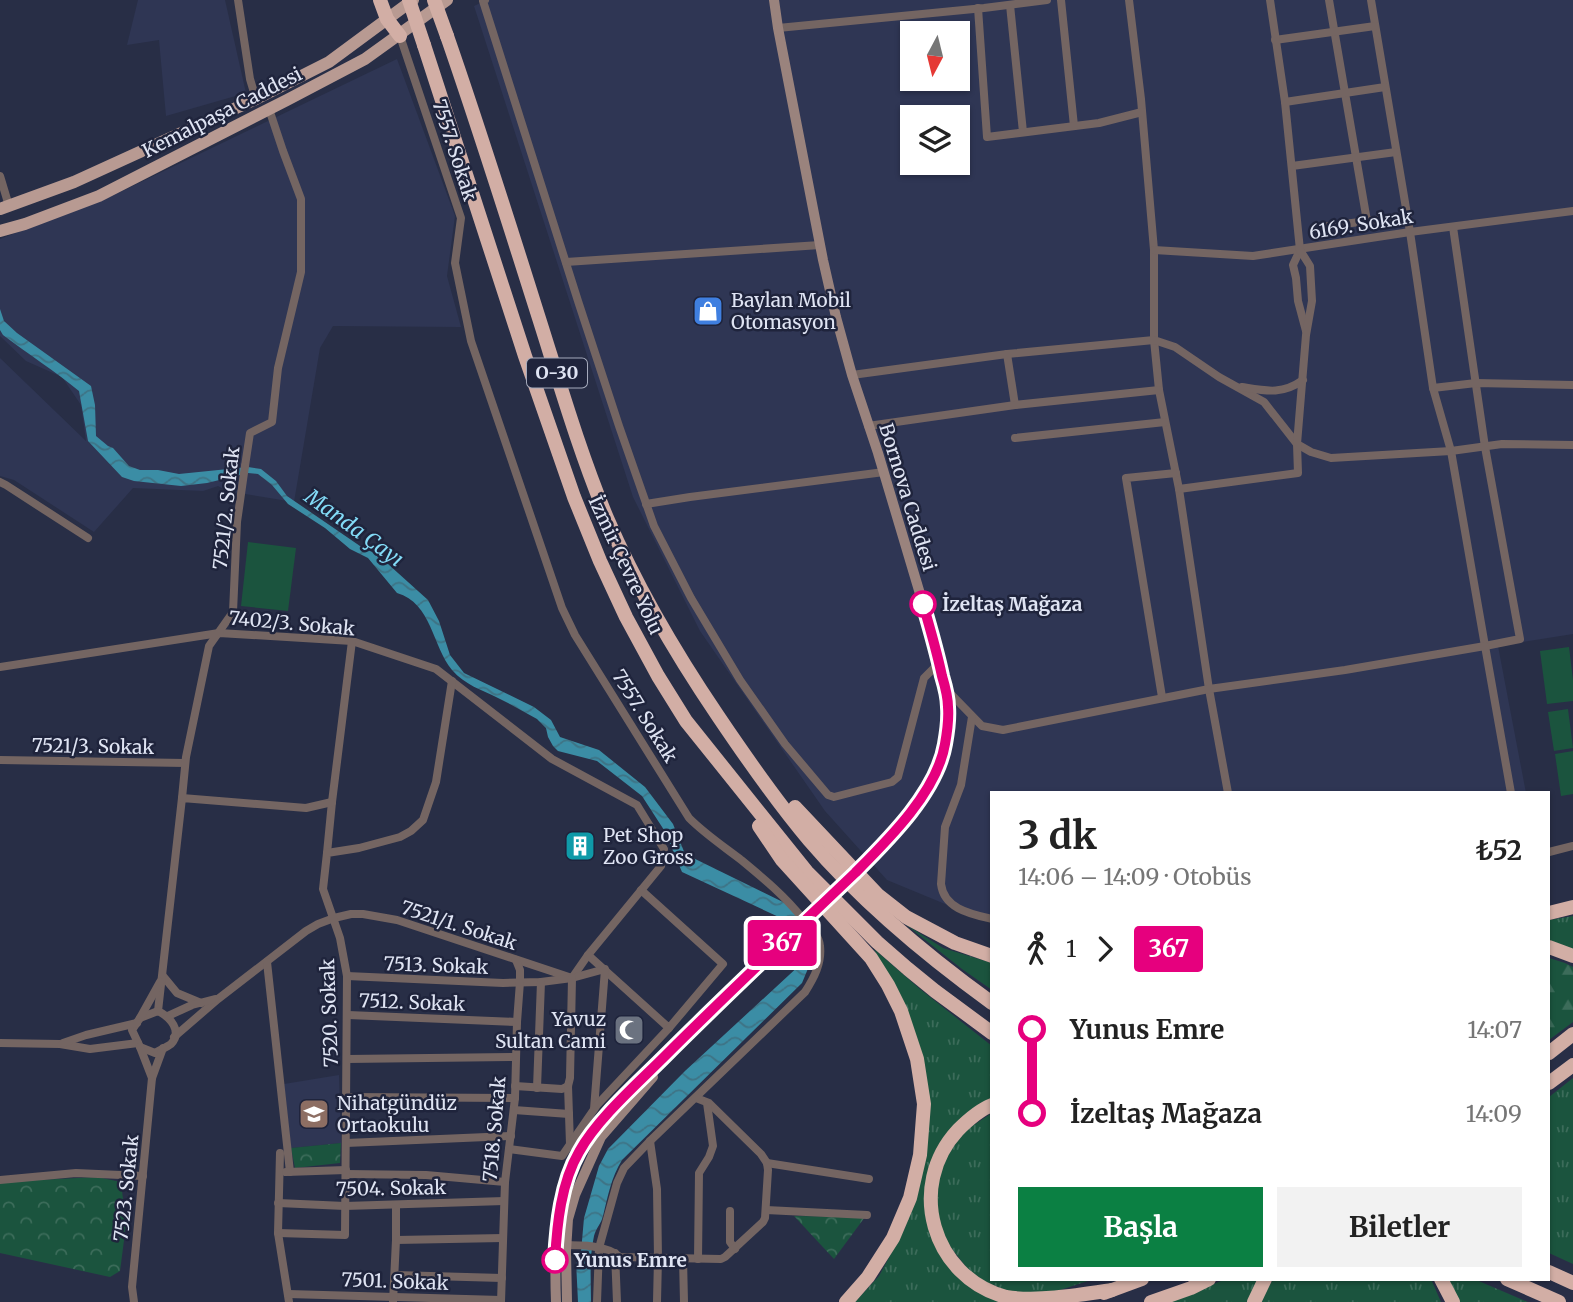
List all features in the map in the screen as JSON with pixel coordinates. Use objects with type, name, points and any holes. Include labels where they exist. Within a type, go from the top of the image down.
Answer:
[{"type":"highway","points":[[380,0],[387,19],[400,36]]},
{"type":"highway","name":"İzmir Çevre Yolu","points":[[411,0],[525,356],[574,497],[626,617],[658,676],[686,721],[807,873],[908,969],[990,1032]]},
{"type":"highway","name":"İzmir Çevre Yolu","points":[[435,0],[481,132],[551,357],[593,481],[625,557],[661,626],[762,780],[817,849],[873,905],[990,1002]]},
{"type":"highway","points":[[704,695],[804,818],[878,895],[906,917],[931,931],[990,955]]},
{"type":"highway","points":[[686,721],[782,860],[871,958],[901,1011],[917,1059],[923,1104],[920,1154],[910,1198],[893,1238],[869,1277],[846,1302]]},
{"type":"highway","points":[[1550,913],[1573,907]]},
{"type":"highway","points":[[1550,947],[1573,956]]},
{"type":"highway","points":[[1550,1052],[1573,1034]]},
{"type":"highway","points":[[1550,1082],[1573,1065]]},
{"type":"highway","points":[[990,1106],[969,1118],[954,1135],[939,1157],[932,1180],[932,1214],[942,1247],[951,1261],[974,1283],[1004,1297],[1022,1301],[1112,1290]]},
{"type":"highway","points":[[1550,1272],[1573,1283]]},
{"type":"highway","points":[[1079,1302],[1137,1281]]},
{"type":"highway","points":[[1151,1302],[1205,1281]]},
{"type":"highway","points":[[1254,1302],[1264,1281]]},
{"type":"highway","points":[[1442,1281],[1453,1302]]},
{"type":"highway","points":[[1512,1281],[1559,1302]]},
{"type":"main road","name":"Kemalpaşa Caddesi","points":[[4,207],[74,182],[256,99],[329,62],[411,0]]},
{"type":"main road","name":"Kemalpaşa Caddesi","points":[[0,231],[99,196],[269,109],[365,59],[447,0]]},
{"type":"main road","name":"Bornova Caddesi","points":[[566,1302],[566,1246],[560,1215],[569,1175],[578,1152],[594,1129],[657,1063],[876,852],[913,810],[934,777],[945,747],[948,707],[945,688],[884,472],[836,317],[774,0]]},
{"type":"main road","name":"Bornova Caddesi","points":[[556,1302],[554,1262],[566,1246]]},
{"type":"street","points":[[238,0],[250,79],[256,99]]},
{"type":"street","points":[[485,0],[483,1],[515,105],[654,526],[691,598],[740,680],[785,744],[828,795],[834,797],[892,782],[898,778],[924,678],[939,663]]},
{"type":"street","points":[[778,28],[1047,0]]},
{"type":"street","points":[[1061,0],[1074,126]]},
{"type":"street","points":[[1129,0],[1154,250],[1154,340],[1159,390],[1180,489],[1209,689],[1228,791]]},
{"type":"street","points":[[1180,489],[1298,472],[1297,444],[1312,300],[1310,266],[1300,250],[1285,102],[1270,0]]},
{"type":"street","name":"6169. Sokak","points":[[1329,0],[1367,221]]},
{"type":"street","points":[[1371,0],[1433,388],[1451,451],[1511,791]]},
{"type":"street","points":[[1010,5],[1023,132]]},
{"type":"street","points":[[978,8],[987,137],[1099,123],[1142,112]]},
{"type":"street","points":[[1275,40],[1375,26]]},
{"type":"street","name":"7557. Sokak","points":[[400,36],[461,218],[455,263],[471,341],[562,608],[575,635],[690,818],[785,897],[816,933],[820,946],[820,961],[805,992],[624,1168],[617,1183],[598,1257],[597,1302]]},
{"type":"street","points":[[1285,102],[1385,87]]},
{"type":"street","name":"7521/2. Sokak","points":[[158,1011],[185,763],[209,646],[233,612],[237,522],[250,433],[272,422],[278,368],[302,272],[301,199],[269,109]]},
{"type":"street","points":[[1292,166],[1396,152]]},
{"type":"street","points":[[0,176],[4,207]]},
{"type":"street","name":"6169. Sokak","points":[[1154,250],[1253,256],[1573,211]]},
{"type":"street","name":"6169. Sokak","points":[[1320,227],[1407,216]]},
{"type":"street","points":[[945,688],[982,726],[1003,730],[1162,697],[1345,670],[1520,639],[1485,447],[1453,227]]},
{"type":"street","points":[[566,262],[820,245]]},
{"type":"street","points":[[1300,250],[1293,265],[1298,301],[1307,335]]},
{"type":"street","points":[[852,375],[1007,354],[1154,340],[1175,347],[1264,402],[1297,444],[1331,458],[1451,451],[1502,444],[1573,445]]},
{"type":"street","points":[[1007,354],[1015,405]]},
{"type":"street","points":[[1234,385],[1270,392],[1293,387],[1303,380]]},
{"type":"street","points":[[1433,388],[1476,383],[1573,385]]},
{"type":"street","points":[[868,426],[1015,405],[1159,390]]},
{"type":"street","points":[[1015,439],[1165,422]]},
{"type":"street","points":[[646,504],[884,472]]},
{"type":"street","points":[[1162,697],[1126,478],[1176,473]]},
{"type":"street","points":[[0,482],[88,538]]},
{"type":"street","name":"7402/3. Sokak","points":[[0,667],[219,633],[352,641],[436,669],[552,759],[637,805],[664,849],[661,866],[640,890]]},
{"type":"street","points":[[352,641],[327,853],[400,837],[422,820],[436,782],[452,681]]},
{"type":"street","points":[[972,717],[961,785],[945,827],[941,884],[946,900],[965,912],[990,918]]},
{"type":"street","name":"7521/3. Sokak","points":[[0,760],[185,763]]},
{"type":"street","points":[[181,798],[306,808],[331,802]]},
{"type":"street","points":[[1550,852],[1573,846]]},
{"type":"street","name":"7520. Sokak","points":[[278,1233],[345,1235],[347,976],[340,938],[323,889],[327,853]]},
{"type":"street","points":[[509,1149],[562,1156],[594,1109],[669,1028],[723,964],[640,890],[587,955],[572,978],[568,1086],[570,1144]]},
{"type":"street","name":"7521/1. Sokak","points":[[174,1037],[306,930],[351,914],[397,920],[572,978]]},
{"type":"street","points":[[587,955],[669,1028]]},
{"type":"street","name":"7518. Sokak","points":[[501,1301],[505,1182],[515,1098],[520,982],[520,970],[516,960]]},
{"type":"street","points":[[267,962],[290,1172]]},
{"type":"street","points":[[594,1109],[605,969]]},
{"type":"street","name":"7513. Sokak","points":[[347,976],[503,983],[541,982],[572,978],[605,969]]},
{"type":"street","points":[[152,1078],[132,1030],[163,976],[177,993],[201,1003]]},
{"type":"street","points":[[537,1088],[541,982]]},
{"type":"street","points":[[168,1016],[218,999]]},
{"type":"street","points":[[0,1043],[60,1044],[90,1049],[139,1045],[155,1053],[172,1043],[176,1032],[174,1023],[168,1016],[158,1011],[139,1021],[60,1044]]},
{"type":"street","name":"7512. Sokak","points":[[348,1015],[517,1022]]},
{"type":"street","points":[[152,1078],[163,1048]]},
{"type":"street","points":[[346,1059],[516,1057]]},
{"type":"street","name":"7523. Sokak","points":[[134,1302],[132,1287],[152,1078]]},
{"type":"street","points":[[515,1086],[562,1089],[568,1086]]},
{"type":"street","points":[[346,1097],[515,1098]]},
{"type":"street","points":[[566,1246],[600,1248],[620,1257],[720,1259],[735,1249],[763,1222],[767,1163],[707,1102],[696,1098]]},
{"type":"street","points":[[698,1259],[699,1173],[713,1146],[707,1102]]},
{"type":"street","points":[[514,1110],[569,1114]]},
{"type":"street","points":[[346,1143],[511,1136]]},
{"type":"street","points":[[650,1141],[657,1189],[657,1302]]},
{"type":"street","points":[[280,1153],[278,1233],[289,1298]]},
{"type":"street","points":[[767,1163],[869,1179]]},
{"type":"street","points":[[279,1172],[426,1175],[505,1182]]},
{"type":"street","points":[[0,1180],[76,1173],[143,1176]]},
{"type":"street","name":"7504. Sokak","points":[[278,1203],[345,1206],[504,1201]]},
{"type":"street","points":[[393,1300],[396,1205]]},
{"type":"street","points":[[765,1210],[867,1215]]},
{"type":"street","points":[[730,1211],[730,1242],[735,1249]]},
{"type":"street","points":[[396,1240],[503,1238]]},
{"type":"street","points":[[615,1253],[617,1302]]},
{"type":"street","points":[[683,1258],[684,1302]]},
{"type":"street","points":[[395,1275],[502,1278]]},
{"type":"street","name":"7501. Sokak","points":[[289,1298],[501,1301]]},
{"type":"shaded area","points":[[138,0],[225,0],[246,93],[166,116],[159,40],[127,45]]},
{"type":"shaded area","points":[[487,0],[1573,0],[1573,634],[1498,646],[1526,791],[990,791],[990,917],[962,911],[887,880],[825,811],[700,631],[633,497],[474,6]]},
{"type":"shaded area","points":[[397,59],[455,216],[447,276],[461,327],[333,326],[320,348],[294,502],[227,491],[218,486],[203,491],[133,488],[94,532],[14,480],[0,476],[0,358],[86,441],[81,405],[62,377],[26,361],[0,336],[0,239],[114,195]]},
{"type":"shaded area","name":"Nihatgündüz Ortaokulu","points":[[339,1075],[341,1143],[291,1148],[284,1084]]},
{"type":"green space","points":[[248,542],[296,548],[288,611],[241,606]]},
{"type":"green space","points":[[1569,647],[1573,701],[1547,704],[1540,651]]},
{"type":"green space","points":[[1568,709],[1573,748],[1554,751],[1548,712]]},
{"type":"green space","points":[[1573,751],[1573,794],[1561,796],[1555,754]]},
{"type":"green space","points":[[1573,916],[1573,949],[1550,940],[1550,920]]},
{"type":"green space","points":[[905,924],[943,948],[990,962],[990,989]]},
{"type":"green space","points":[[874,949],[990,1044],[990,1101],[931,1168],[936,1245],[947,1265],[971,1288],[1004,1302],[855,1302],[879,1276],[905,1228],[926,1144],[910,1021]]},
{"type":"green space","points":[[1550,958],[1573,967],[1573,1022],[1550,1039]]},
{"type":"green space","points":[[1573,1078],[1573,1264],[1550,1253],[1550,1096]]},
{"type":"green space","points":[[990,1114],[990,1281],[1088,1281],[1051,1293],[1019,1296],[974,1277],[941,1235],[936,1212],[937,1182],[947,1155],[966,1130]]},
{"type":"green space","points":[[341,1143],[340,1163],[295,1168],[291,1148]]},
{"type":"green space","points":[[97,1177],[121,1182],[126,1225],[120,1271],[110,1277],[0,1253],[0,1182]]},
{"type":"green space","points":[[794,1216],[865,1217],[834,1259]]},
{"type":"green space","points":[[1221,1281],[1259,1281],[1250,1302],[1170,1302]]},
{"type":"green space","points":[[1272,1281],[1432,1281],[1441,1302],[1260,1302]]},
{"type":"green space","points":[[1447,1281],[1479,1281],[1528,1302],[1457,1302]]},
{"type":"water","points":[[0,309],[4,321],[17,333],[91,386],[96,436],[113,448],[129,466],[140,470],[179,474],[248,467],[261,469],[276,481],[287,496],[360,546],[378,555],[428,600],[439,621],[450,655],[464,673],[534,707],[551,720],[560,737],[599,750],[645,787],[673,824],[685,854],[787,904],[814,935],[814,954],[802,983],[622,1160],[612,1180],[602,1219],[594,1236],[591,1302],[578,1302],[576,1261],[581,1252],[584,1218],[599,1166],[608,1149],[685,1071],[802,963],[804,943],[800,931],[787,916],[781,918],[682,872],[664,830],[642,796],[597,761],[558,751],[548,737],[546,728],[537,719],[462,680],[445,660],[425,615],[418,606],[397,593],[368,558],[350,549],[325,528],[288,504],[272,485],[258,474],[248,473],[181,486],[134,481],[122,477],[88,441],[79,391],[3,335],[0,330]]},
{"type":"bus line","name":"367","points":[[555,1260],[560,1215],[569,1175],[578,1152],[594,1129],[714,1007],[876,852],[913,810],[934,777],[945,747],[948,707],[935,644],[923,604]]},
{"type":"place","name":"Baylan Mobil Otomasyon","points":[[708,311]]},
{"type":"place","name":"İzeltaş Mağaza","points":[[923,604]]},
{"type":"place","name":"Pet Shop Zoo Gross","points":[[580,846]]},
{"type":"place","name":"Yavuz Sultan Cami","points":[[629,1030]]},
{"type":"place","name":"Nihatgündüz Ortaokulu","points":[[314,1114]]},
{"type":"place","name":"Yunus Emre","points":[[555,1260]]},
{"type":"water label","name":"Manda Çayı","points":[[354,528]]}]
